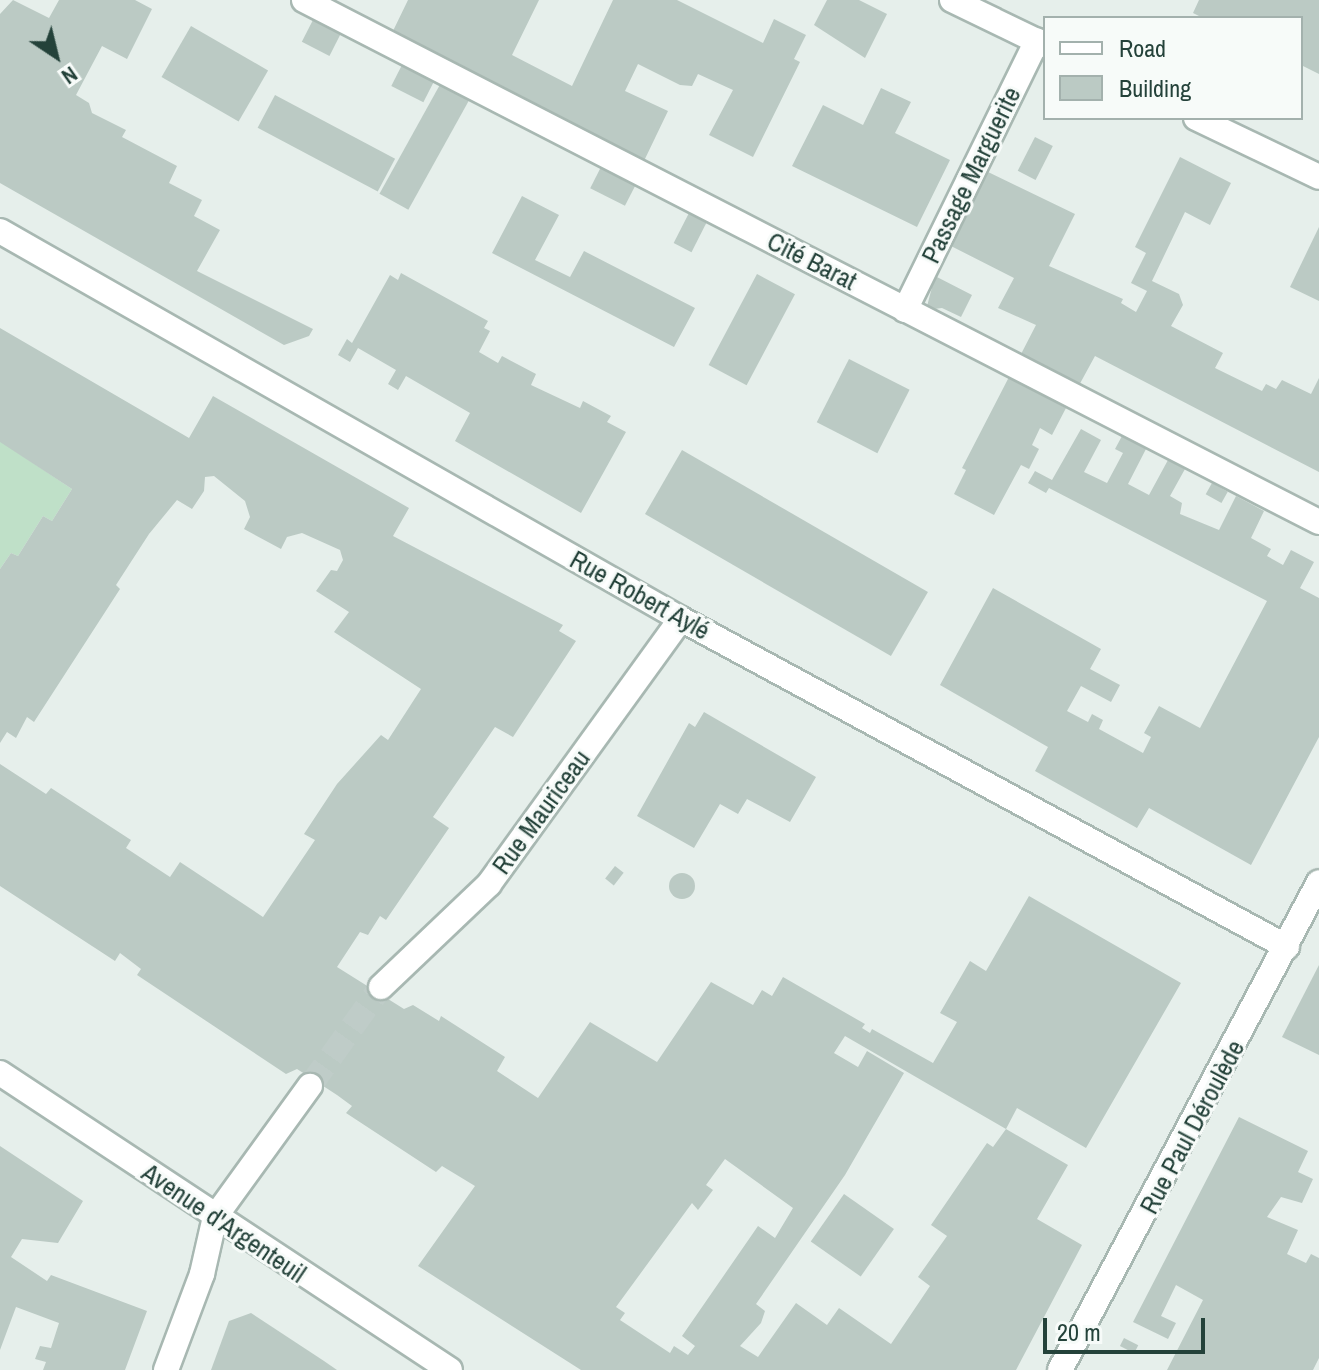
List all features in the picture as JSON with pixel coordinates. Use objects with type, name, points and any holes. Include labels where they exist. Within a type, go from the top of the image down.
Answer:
[{"type":"street","name":"Cité Barat","points":[[304,0],[1319,522]]},
{"type":"street","points":[[952,0],[1041,43]]},
{"type":"street","name":"Passage Marguerite","points":[[905,310],[1041,43]]},
{"type":"street","points":[[1200,120],[1319,177]]},
{"type":"street","name":"Rue Robert Aylé","points":[[0,231],[681,619],[1287,947]]},
{"type":"street","name":"Rue Mauriceau","points":[[381,987],[489,884],[681,619]]},
{"type":"street","name":"Rue Paul Déroulède","points":[[1060,1370],[1319,882]]},
{"type":"street","name":"Avenue d'Argenteuil","points":[[0,1073],[450,1370]]},
{"type":"street","points":[[166,1370],[202,1274],[215,1217],[310,1086]]},
{"type":"green space","points":[[0,441],[72,489],[52,521],[43,516],[18,556],[11,553],[0,569]]},
{"type":"building","points":[[13,0],[49,18],[59,0],[135,0],[152,9],[127,59],[102,46],[76,95],[89,103],[92,113],[126,130],[122,137],[177,166],[169,183],[202,200],[194,216],[220,230],[197,271],[313,329],[309,336],[284,345],[0,183],[0,14]]},
{"type":"building","points":[[408,0],[539,0],[512,55],[572,86],[613,0],[677,0],[763,43],[774,19],[806,35],[794,59],[800,62],[753,157],[709,135],[733,90],[698,74],[692,86],[680,85],[638,64],[625,91],[668,111],[643,163],[392,33]]},
{"type":"building","points":[[827,0],[859,0],[887,14],[865,58],[814,25]]},
{"type":"building","points":[[1199,0],[1319,0],[1319,74],[1303,66],[1303,16],[1199,16],[1193,13]]},
{"type":"building","points":[[315,16],[343,30],[329,56],[302,42]]},
{"type":"building","points":[[191,26],[268,70],[239,122],[162,77]]},
{"type":"building","points":[[404,61],[436,77],[423,102],[391,86]]},
{"type":"building","points":[[442,81],[471,97],[408,210],[379,194]]},
{"type":"building","points":[[881,88],[911,102],[895,133],[950,160],[917,227],[792,166],[823,105],[863,125]]},
{"type":"building","points":[[275,95],[395,159],[378,192],[258,128]]},
{"type":"building","points":[[1035,137],[1053,146],[1036,180],[1018,171]]},
{"type":"building","points":[[1180,157],[1231,183],[1210,225],[1185,212],[1152,281],[1179,294],[1183,305],[1171,326],[1223,353],[1215,368],[1262,391],[1266,384],[1276,389],[1282,380],[1311,394],[1319,378],[1319,472],[1095,356],[1077,389],[1019,358],[1036,325],[998,308],[1014,278],[949,245],[986,171],[1075,214],[1049,266],[1123,299],[1121,303],[1136,312],[1147,291],[1131,283],[1146,253],[1135,247]]},
{"type":"building","points":[[602,165],[637,183],[625,206],[590,188]]},
{"type":"building","points":[[522,196],[559,215],[535,260],[570,277],[584,251],[695,308],[674,347],[492,253]]},
{"type":"building","points":[[690,211],[708,220],[691,252],[674,243]]},
{"type":"building","points":[[1319,227],[1319,301],[1290,287]]},
{"type":"building","points":[[401,273],[488,321],[484,328],[490,331],[479,352],[498,363],[502,356],[536,374],[531,385],[580,408],[583,401],[611,416],[607,422],[626,432],[581,513],[455,441],[470,413],[406,376],[398,390],[388,384],[396,370],[358,348],[350,362],[338,355],[347,339],[352,343],[390,275],[398,280]]},
{"type":"building","points":[[757,274],[795,294],[747,385],[709,365]]},
{"type":"building","points":[[935,276],[972,295],[961,317],[942,308],[926,310]]},
{"type":"building","points":[[0,328],[189,438],[213,396],[409,508],[393,536],[563,625],[559,631],[576,641],[513,737],[495,727],[433,817],[449,828],[386,920],[380,916],[368,935],[360,932],[337,967],[404,1009],[413,1005],[439,1021],[441,1016],[505,1057],[497,1071],[538,1098],[590,1022],[657,1062],[711,982],[753,1005],[762,990],[772,996],[783,977],[865,1024],[862,1028],[870,1033],[872,1029],[933,1063],[957,1022],[940,1013],[970,961],[986,971],[1029,896],[1181,983],[1086,1148],[1017,1108],[1006,1129],[1068,1165],[1037,1219],[1082,1245],[1016,1370],[581,1370],[418,1266],[475,1186],[442,1166],[436,1172],[346,1113],[352,1106],[337,1095],[297,1069],[286,1074],[137,975],[141,969],[120,953],[115,961],[0,886],[0,764],[46,794],[51,788],[131,840],[126,848],[170,877],[180,862],[263,917],[315,840],[304,834],[337,784],[381,735],[388,740],[421,689],[334,632],[349,612],[316,591],[331,570],[337,571],[343,560],[340,550],[302,533],[287,537],[281,549],[244,529],[250,517],[245,501],[214,476],[205,477],[204,491],[192,509],[177,500],[149,534],[116,585],[120,589],[34,722],[27,717],[16,738],[7,732],[0,743],[0,569],[11,553],[18,556],[43,516],[52,521],[72,489],[0,442]],"holes":[[[845,1036],[1006,1129],[993,1147],[987,1143],[931,1225],[947,1236],[918,1277],[930,1286],[891,1344],[839,1308],[827,1325],[796,1303],[758,1357],[740,1346],[761,1323],[765,1311],[756,1304],[845,1175],[904,1073],[867,1051],[858,1067],[834,1053]],[[725,1159],[793,1208],[775,1238],[758,1226],[682,1336],[695,1346],[688,1355],[674,1346],[670,1353],[620,1320],[625,1313],[616,1307],[692,1203],[698,1210],[713,1190],[706,1185]]]},
{"type":"building","points":[[849,359],[910,390],[877,453],[817,422]]},
{"type":"building","points":[[1009,377],[1066,408],[1052,435],[1040,428],[1032,445],[1039,449],[1029,469],[1021,465],[994,515],[954,494],[966,470],[962,468]]},
{"type":"building","points":[[1081,429],[1101,440],[1084,472],[1107,483],[1123,453],[1115,449],[1122,436],[1146,449],[1128,484],[1149,495],[1168,460],[1185,469],[1170,496],[1182,503],[1180,514],[1219,530],[1236,496],[1264,511],[1251,538],[1271,549],[1267,556],[1283,565],[1291,550],[1314,562],[1300,588],[1319,598],[1319,737],[1251,865],[1149,808],[1137,828],[1035,771],[1048,747],[940,685],[993,588],[1101,649],[1090,669],[1120,685],[1111,702],[1081,686],[1067,711],[1088,722],[1092,714],[1103,720],[1099,729],[1143,753],[1151,737],[1144,733],[1159,706],[1200,728],[1267,601],[1049,488],[1046,493],[1028,483],[1035,471],[1052,480]]},
{"type":"building","points":[[682,450],[928,592],[891,656],[645,514]]},
{"type":"building","points":[[1212,483],[1228,492],[1221,503],[1206,494]]},
{"type":"building","points":[[704,712],[816,777],[790,822],[747,799],[738,814],[720,804],[694,848],[637,816],[689,723],[695,727]]},
{"type":"building","points":[[615,866],[624,873],[614,885],[605,879]]},
{"type":"building","points":[[682,873],[691,877],[695,886],[691,895],[682,899],[673,895],[669,886],[673,877]]},
{"type":"building","points":[[1319,965],[1319,1055],[1282,1037]]},
{"type":"building","points":[[1239,1117],[1308,1151],[1298,1172],[1313,1179],[1302,1203],[1281,1197],[1267,1217],[1298,1230],[1287,1254],[1306,1263],[1311,1254],[1319,1258],[1319,1358],[1313,1370],[1167,1370],[1203,1300],[1176,1285],[1161,1316],[1176,1323],[1168,1339],[1133,1322]]},
{"type":"building","points":[[0,1146],[83,1201],[58,1243],[22,1239],[11,1257],[47,1281],[51,1275],[147,1311],[125,1370],[43,1370],[46,1362],[35,1359],[40,1346],[51,1348],[59,1323],[16,1307],[0,1350]]},
{"type":"building","points":[[844,1194],[894,1229],[861,1276],[811,1242]]},
{"type":"building","points":[[251,1313],[337,1370],[211,1370],[229,1321]]},
{"type":"building","points":[[1124,1338],[1138,1345],[1134,1353],[1120,1346]]},
{"type":"tunnel","points":[[310,1086],[381,987]]}]
